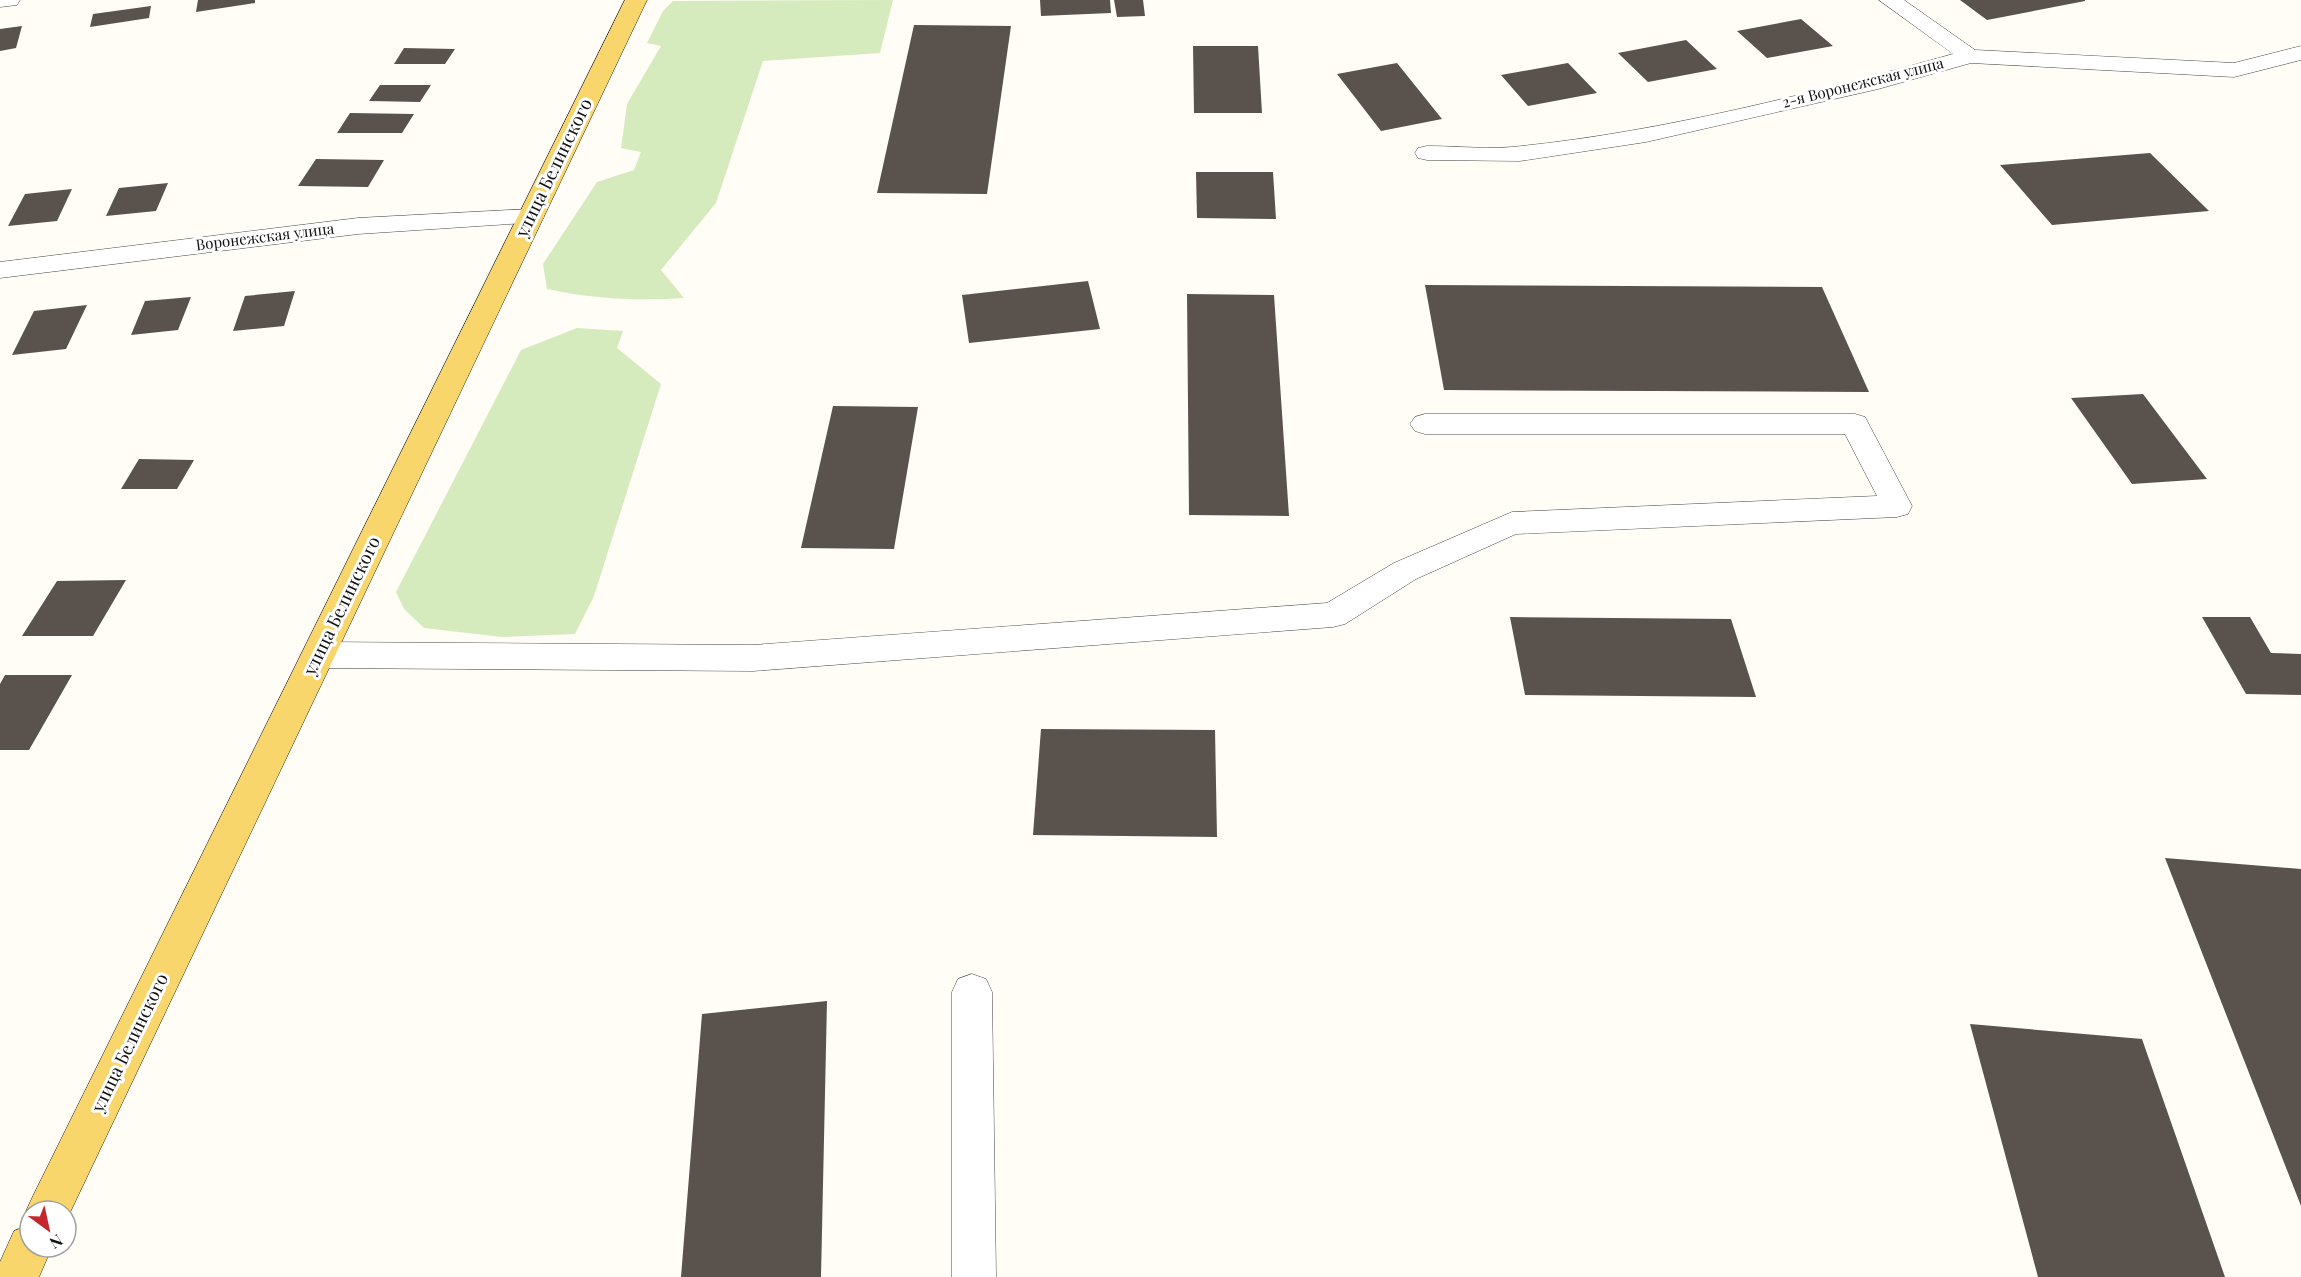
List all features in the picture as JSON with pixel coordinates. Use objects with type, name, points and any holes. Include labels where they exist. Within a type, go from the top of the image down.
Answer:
[{"type":"main road","name":"улица Белинского","points":[[54,1199],[636,0]]},
{"type":"main road","points":[[16,1277],[24,1259]]},
{"type":"street","points":[[0,1],[9,0]]},
{"type":"street","points":[[1890,0],[1970,56]]},
{"type":"street","name":"2-я Воронежская улица","points":[[1427,153],[1521,154],[1646,135],[1878,82],[1970,56],[2234,70],[2301,53]]},
{"type":"street","name":"Воронежская улица","points":[[0,270],[358,226],[531,217]]},
{"type":"street","points":[[318,655],[753,658],[1333,615],[1404,571],[1512,523],[1897,506],[1855,424],[1425,424]]},
{"type":"street","points":[[972,992],[974,1277]]},
{"type":"green space","points":[[893,0],[880,53],[763,61],[716,203],[661,270],[684,298],[615,298],[547,289],[543,264],[597,182],[634,170],[641,152],[621,148],[627,104],[661,46],[647,43],[663,11],[673,1]]},
{"type":"green space","points":[[577,328],[623,331],[617,348],[661,384],[594,596],[575,634],[502,637],[424,628],[404,609],[396,592],[521,350]]},
{"type":"building","points":[[198,0],[255,0],[255,3],[196,12]]},
{"type":"building","points":[[1040,0],[1110,0],[1111,13],[1041,16]]},
{"type":"building","points":[[1114,0],[1143,0],[1145,16],[1117,17]]},
{"type":"building","points":[[1960,0],[2085,0],[2085,1],[1987,20]]},
{"type":"building","points":[[151,6],[149,18],[90,27],[93,14]]},
{"type":"building","points":[[1801,19],[1833,46],[1767,58],[1737,31]]},
{"type":"building","points":[[914,25],[1011,26],[987,194],[877,193]]},
{"type":"building","points":[[22,26],[16,48],[0,51],[0,29]]},
{"type":"building","points":[[1686,40],[1717,69],[1648,82],[1618,53]]},
{"type":"building","points":[[1193,46],[1258,46],[1262,113],[1194,113]]},
{"type":"building","points":[[404,48],[455,49],[445,64],[394,64]]},
{"type":"building","points":[[1397,63],[1442,119],[1381,131],[1337,74]]},
{"type":"building","points":[[1568,63],[1597,93],[1528,106],[1501,75]]},
{"type":"building","points":[[380,85],[431,85],[420,102],[369,101]]},
{"type":"building","points":[[350,113],[414,114],[402,133],[337,133]]},
{"type":"building","points":[[2150,153],[2209,211],[2052,225],[2000,165]]},
{"type":"building","points":[[316,159],[384,160],[368,187],[298,186]]},
{"type":"building","points":[[1196,172],[1273,172],[1276,219],[1197,218]]},
{"type":"building","points":[[168,183],[156,211],[106,216],[119,188]]},
{"type":"building","points":[[72,189],[57,221],[8,226],[25,194]]},
{"type":"building","points":[[1088,281],[1100,329],[969,343],[962,295]]},
{"type":"building","points":[[1425,285],[1822,287],[1869,392],[1444,390]]},
{"type":"building","points":[[295,291],[284,326],[233,331],[245,296]]},
{"type":"building","points":[[1187,294],[1274,295],[1289,516],[1189,515]]},
{"type":"building","points":[[191,297],[178,330],[131,335],[145,301]]},
{"type":"building","points":[[87,305],[66,349],[12,355],[34,311]]},
{"type":"building","points":[[2143,394],[2207,479],[2132,484],[2071,398]]},
{"type":"building","points":[[833,406],[918,407],[894,549],[801,548]]},
{"type":"building","points":[[139,459],[194,460],[177,489],[121,489]]},
{"type":"building","points":[[126,580],[93,636],[22,636],[57,581]]},
{"type":"building","points":[[1510,617],[1731,619],[1756,697],[1525,695]]},
{"type":"building","points":[[2202,617],[2250,617],[2271,653],[2301,654],[2301,695],[2246,694]]},
{"type":"building","points":[[5,675],[72,675],[29,750],[0,750],[0,684]]},
{"type":"building","points":[[1041,729],[1215,730],[1217,837],[1033,835]]},
{"type":"building","points":[[2165,858],[2301,869],[2301,1206]]},
{"type":"building","points":[[827,1001],[821,1277],[681,1277],[702,1014]]},
{"type":"building","points":[[1970,1024],[2142,1039],[2225,1277],[2038,1277]]}]
